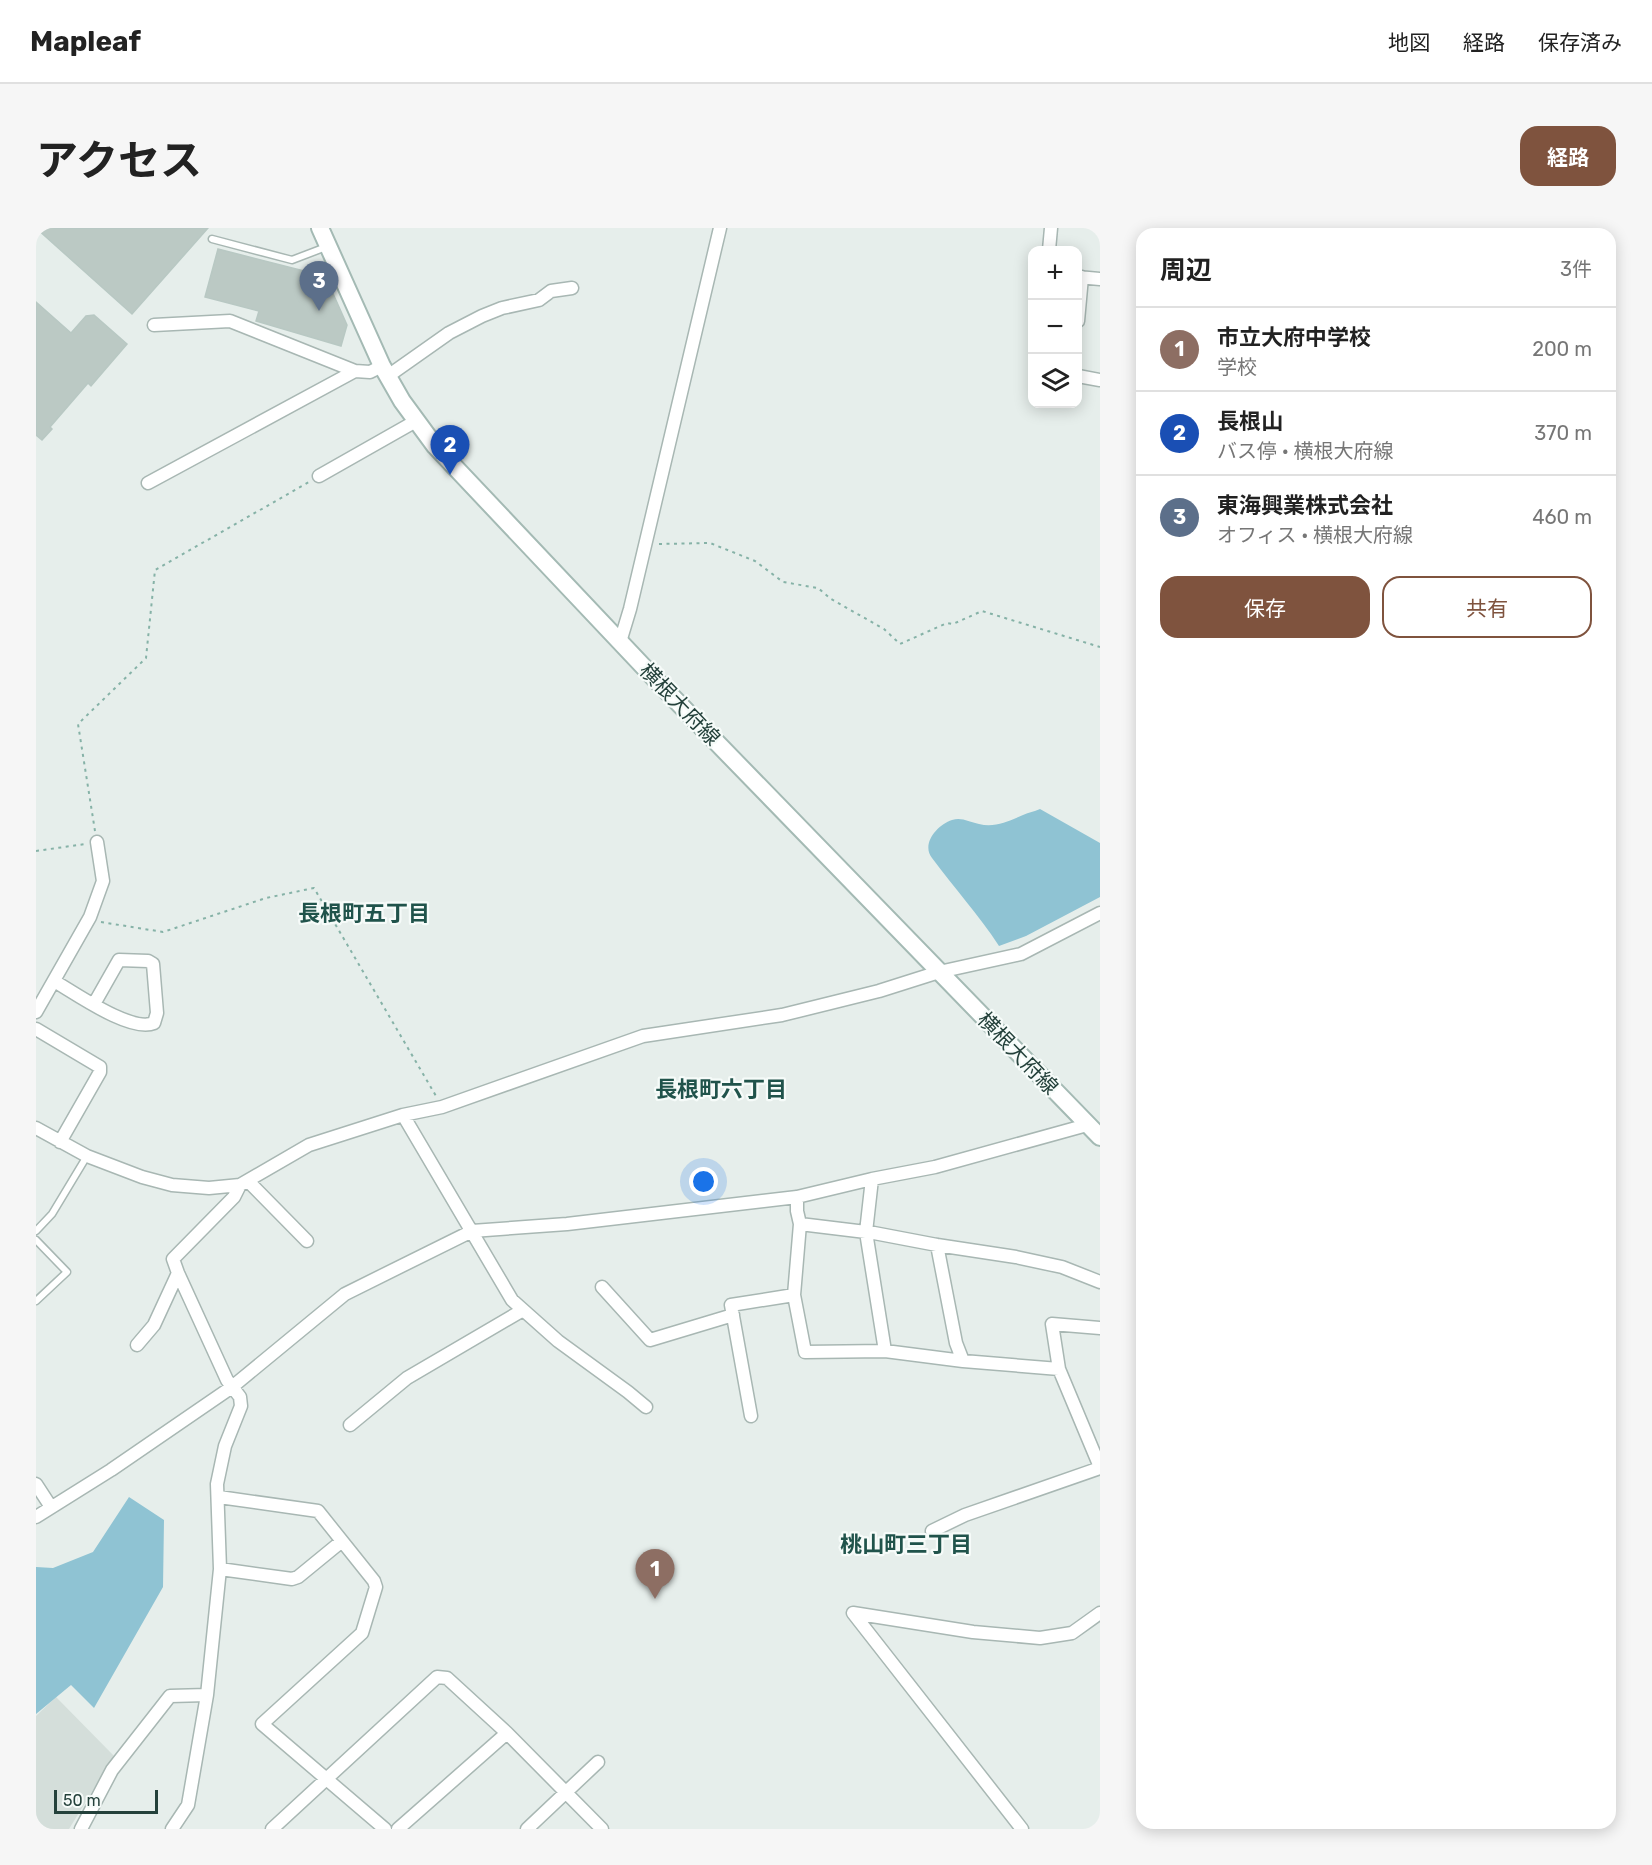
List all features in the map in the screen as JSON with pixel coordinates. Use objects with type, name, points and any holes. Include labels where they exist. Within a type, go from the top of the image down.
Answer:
[{"type":"main road","name":"横根大府線","points":[[320,228],[385,371],[416,421],[435,446],[620,642],[1100,1137]]},
{"type":"street","points":[[620,642],[630,609],[720,228]]},
{"type":"street","points":[[1049,246],[1051,228]]},
{"type":"street","points":[[1082,277],[1100,279]]},
{"type":"street","points":[[154,325],[230,321],[355,371],[385,371],[482,316],[539,300],[551,291],[572,288]]},
{"type":"street","points":[[148,483],[355,371]]},
{"type":"street","points":[[1082,377],[1100,380]]},
{"type":"street","points":[[319,476],[416,421]]},
{"type":"street","points":[[36,1012],[90,918],[103,881],[97,842]]},
{"type":"street","points":[[36,1129],[87,1156],[142,1177],[172,1185],[208,1188],[244,1183],[309,1145],[403,1115],[442,1107],[643,1036],[782,1016],[879,991],[939,972],[1021,954],[1100,913]]},
{"type":"street","points":[[54,981],[121,1020],[149,1025],[154,1023],[157,1013],[153,964],[148,961],[119,960],[94,1004]]},
{"type":"street","points":[[36,1029],[100,1067],[100,1072],[60,1142]]},
{"type":"street","points":[[403,1115],[512,1300],[558,1341],[646,1407]]},
{"type":"street","points":[[36,1517],[111,1470],[232,1387],[345,1294],[471,1231],[567,1224],[797,1197],[935,1167],[1087,1125]]},
{"type":"street","points":[[872,1179],[867,1232],[885,1351]]},
{"type":"street","points":[[244,1183],[307,1241]]},
{"type":"street","points":[[172,1829],[188,1805],[207,1695],[220,1569],[218,1485],[225,1446],[241,1406],[240,1397],[232,1387],[173,1259],[234,1197],[244,1183]]},
{"type":"street","points":[[797,1197],[800,1224],[794,1295],[805,1352],[885,1351],[963,1362],[1059,1369]]},
{"type":"street","points":[[800,1224],[867,1232],[1062,1267],[1100,1282]]},
{"type":"street","points":[[937,1245],[956,1343],[963,1362]]},
{"type":"street","points":[[137,1345],[154,1325],[178,1273]]},
{"type":"street","points":[[602,1287],[650,1340],[733,1315]]},
{"type":"street","points":[[751,1416],[731,1305],[794,1295]]},
{"type":"street","points":[[351,1425],[407,1378],[523,1310]]},
{"type":"street","points":[[932,1532],[965,1515],[1100,1467],[1059,1369],[1052,1324],[1100,1328]]},
{"type":"street","points":[[36,1484],[51,1507]]},
{"type":"street","points":[[219,1497],[318,1511],[374,1581],[376,1587],[362,1633],[262,1724],[385,1829]]},
{"type":"street","points":[[220,1569],[292,1579],[298,1577],[342,1541]]},
{"type":"street","points":[[1022,1829],[853,1613],[973,1632],[1040,1638],[1072,1633],[1100,1613]]},
{"type":"street","points":[[272,1829],[437,1677],[447,1678],[507,1733],[602,1829]]},
{"type":"street","points":[[81,1829],[112,1770],[170,1696],[207,1695]]},
{"type":"street","points":[[398,1829],[507,1733]]},
{"type":"street","points":[[529,1828],[598,1762]]},
{"type":"lane","points":[[212,239],[292,260],[328,246]]},
{"type":"lane","points":[[36,1231],[52,1214],[87,1156]]},
{"type":"lane","points":[[36,1240],[67,1272],[36,1301]]},
{"type":"path","points":[[36,851],[97,842],[78,724],[146,658],[155,570],[319,476]]},
{"type":"path","points":[[645,543],[710,543],[755,561],[783,582],[818,588],[831,599],[884,630],[900,644],[947,623],[952,624],[982,611],[1100,647]]},
{"type":"path","points":[[90,918],[163,932],[266,898],[314,888],[442,1107]]},
{"type":"shaded area","points":[[56,1697],[114,1756],[69,1829],[36,1829],[36,1716]]},
{"type":"water","points":[[1040,809],[1100,843],[1100,897],[1026,936],[999,946],[932,858],[928,847],[932,836],[946,822],[962,819],[985,825],[996,824]]},
{"type":"water","points":[[129,1497],[164,1520],[163,1587],[94,1708],[71,1685],[36,1714],[36,1567],[53,1568],[93,1552]]},
{"type":"building","points":[[36,228],[208,228],[132,314]]},
{"type":"building","points":[[218,249],[304,271],[327,280],[347,325],[341,346],[256,321],[259,311],[205,297]]},
{"type":"building","points":[[36,302],[71,333],[86,316],[94,315],[127,344],[91,386],[88,383],[50,427],[52,429],[42,440],[36,435]]},
{"type":"place","name":"東海興業株式会社","points":[[319,311]]},
{"type":"place","name":"長根山","points":[[450,475]]},
{"type":"place","name":"市立大府中学校","points":[[655,1599]]},
{"type":"district","name":"長根町五丁目","points":[[364,913]]},
{"type":"district","name":"長根町六丁目","points":[[721,1089]]},
{"type":"district","name":"桃山町三丁目","points":[[906,1544]]}]
